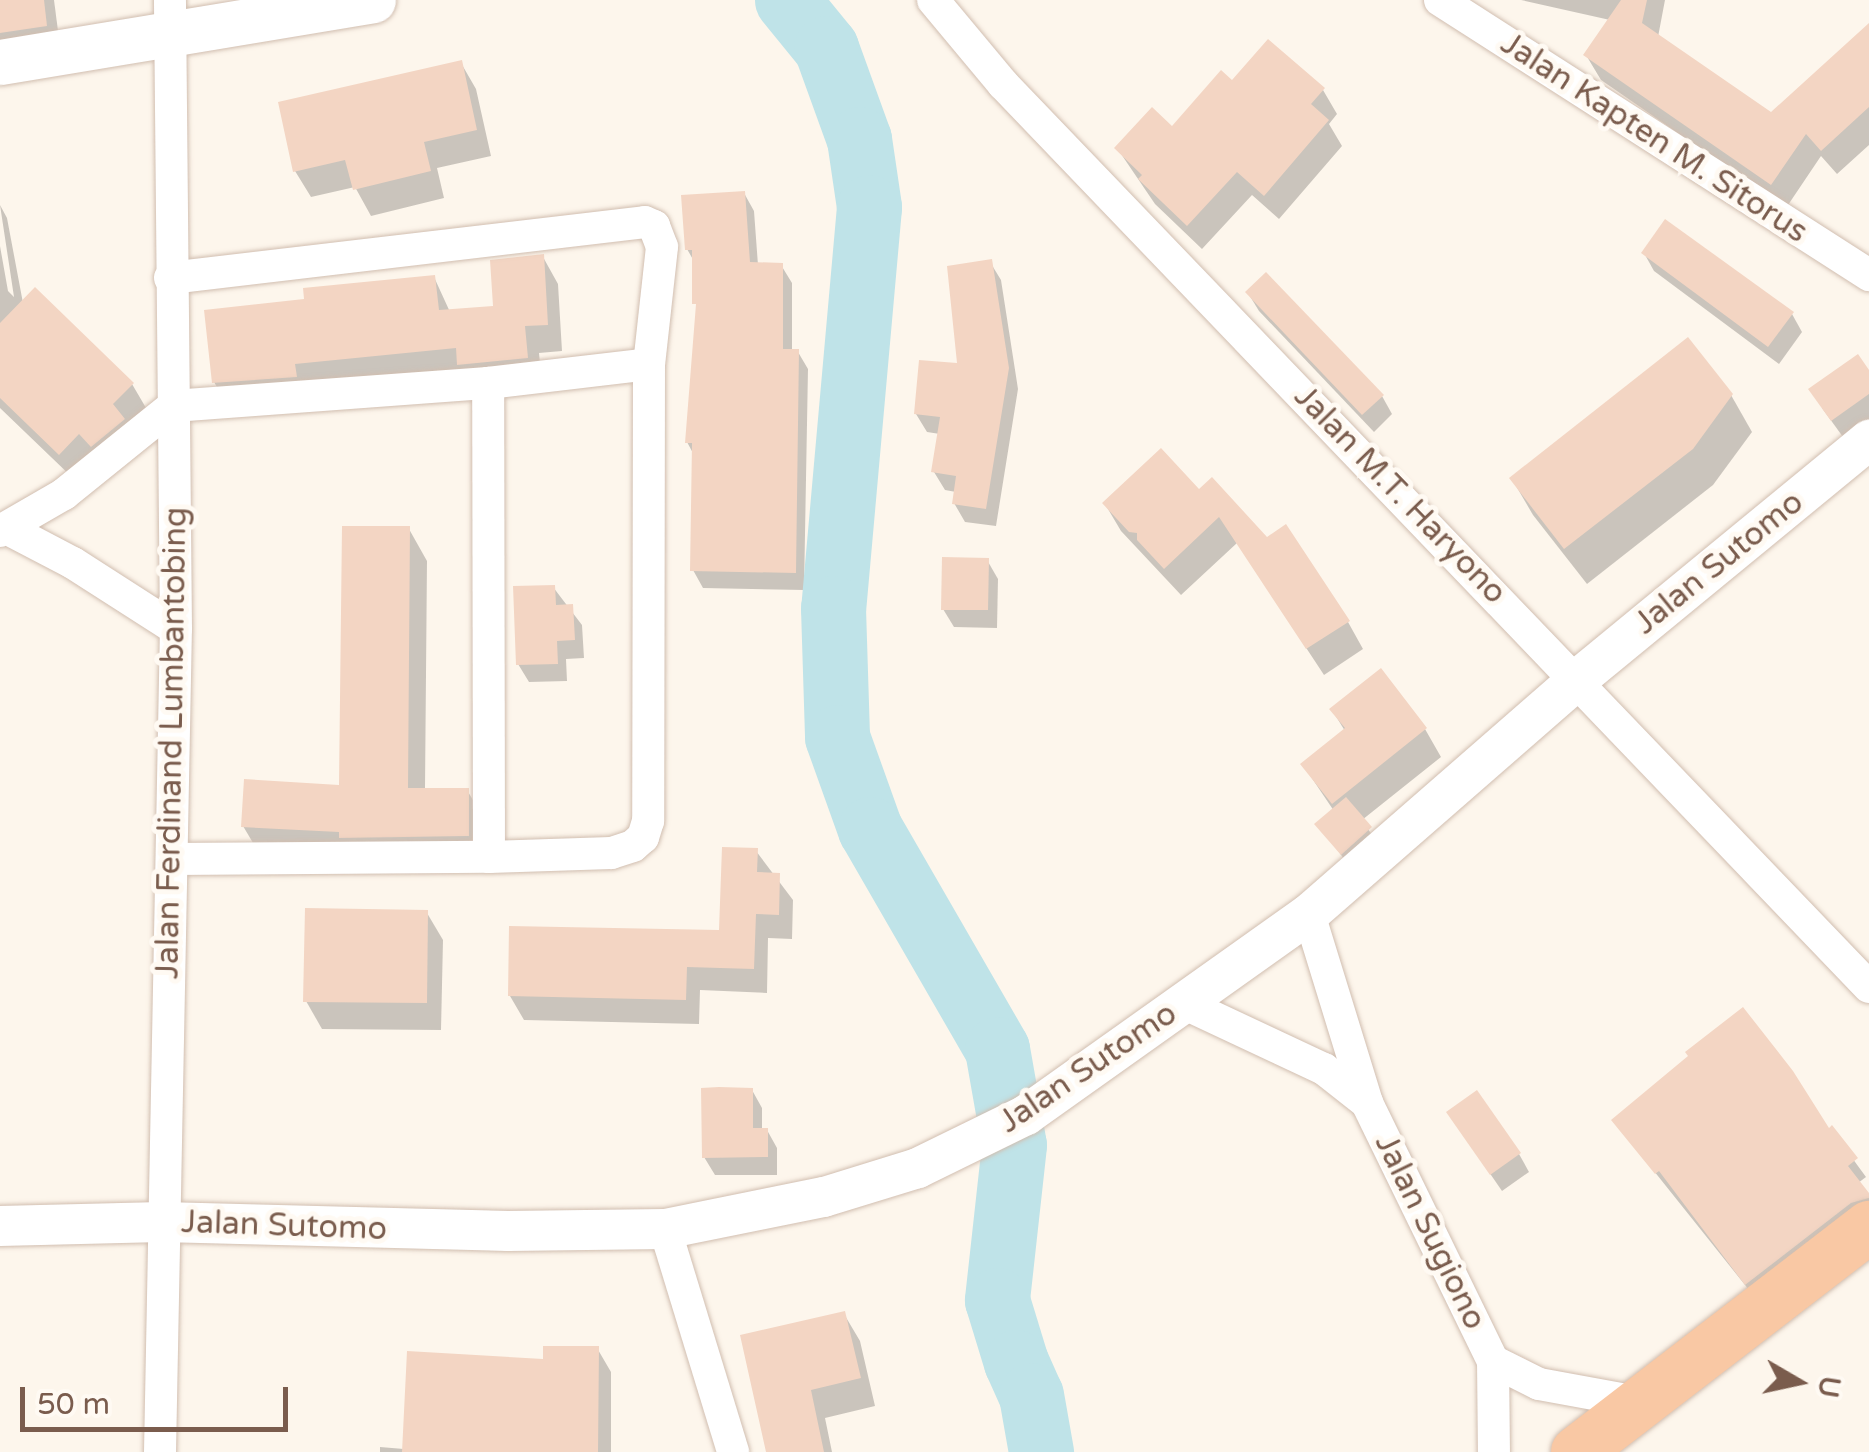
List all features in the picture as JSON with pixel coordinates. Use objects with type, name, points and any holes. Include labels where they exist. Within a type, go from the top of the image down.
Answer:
[{"type":"highway","points":[[1577,1452],[1869,1227]]},
{"type":"main road","points":[[0,62],[170,17],[373,0]]},
{"type":"street","name":"Jalan M.T. Haryono","points":[[934,0],[1002,84],[1578,679],[1869,988]]},
{"type":"street","name":"Jalan Kapten M. Sitorus","points":[[1440,0],[1869,275]]},
{"type":"street","name":"Jalan Ferdinand Lumbantobing","points":[[160,1452],[176,629],[170,17]]},
{"type":"street","points":[[170,278],[645,222],[659,234],[662,260],[648,364],[648,821],[643,836],[611,853],[174,859]]},
{"type":"street","points":[[4,530],[89,475],[173,406],[488,382],[648,364]]},
{"type":"street","points":[[488,382],[490,857]]},
{"type":"street","name":"Jalan Sutomo","points":[[0,1226],[162,1222],[508,1231],[664,1229],[824,1198],[918,1168],[1026,1115],[1309,914],[1578,679],[1869,440]]},
{"type":"street","points":[[4,530],[72,563],[176,629]]},
{"type":"street","name":"Jalan Sugiono","points":[[1309,914],[1368,1104],[1493,1361],[1494,1452]]},
{"type":"street","name":"Jalan Sugiono","points":[[1184,1003],[1324,1069],[1368,1104]]},
{"type":"street","points":[[664,1229],[733,1452]]},
{"type":"street","name":"Jalan Sugiono","points":[[1493,1361],[1538,1384],[1637,1402]]},
{"type":"building","points":[[0,0],[44,0],[47,26],[0,33]]},
{"type":"building","points":[[1621,0],[1647,0],[1642,23],[1771,112],[1869,23],[1869,107],[1821,151],[1806,134],[1771,185],[1583,55]]},
{"type":"building","points":[[1268,39],[1325,88],[1311,104],[1329,120],[1264,196],[1237,172],[1187,226],[1138,179],[1142,175],[1114,148],[1152,107],[1172,126],[1221,70],[1232,80]]},
{"type":"building","points":[[462,60],[477,130],[424,142],[431,171],[353,190],[345,160],[293,172],[278,102]]},
{"type":"building","points":[[745,191],[750,262],[783,263],[783,349],[799,349],[796,573],[690,571],[692,443],[685,443],[696,304],[692,304],[692,250],[685,250],[681,195]]},
{"type":"building","points":[[1665,219],[1794,312],[1768,347],[1641,253]]},
{"type":"building","points":[[544,254],[548,325],[525,326],[528,358],[457,365],[456,348],[295,364],[297,377],[212,383],[204,310],[304,299],[303,288],[435,275],[439,310],[493,306],[490,260]]},
{"type":"building","points":[[992,259],[1009,368],[986,509],[952,504],[956,476],[931,472],[940,417],[914,414],[919,360],[957,363],[947,266]]},
{"type":"building","points":[[1266,272],[1384,395],[1362,415],[1245,292]]},
{"type":"building","points":[[35,287],[134,383],[113,404],[125,419],[91,447],[79,434],[59,455],[0,398],[0,323]]},
{"type":"building","points":[[1688,337],[1733,394],[1693,449],[1564,549],[1509,478]]},
{"type":"building","points":[[1858,354],[1869,370],[1869,394],[1831,421],[1808,389]]},
{"type":"building","points":[[1161,448],[1199,489],[1212,477],[1267,537],[1286,524],[1350,621],[1306,649],[1219,517],[1164,569],[1137,540],[1137,533],[1129,532],[1102,503]]},
{"type":"building","points":[[342,526],[410,526],[408,788],[469,788],[469,836],[339,838],[339,832],[241,827],[244,779],[339,785]]},
{"type":"building","points":[[942,557],[989,558],[988,610],[941,610]]},
{"type":"building","points":[[555,585],[556,605],[573,604],[575,640],[557,641],[558,664],[516,665],[513,586]]},
{"type":"building","points":[[1381,668],[1427,728],[1332,804],[1300,764],[1345,728],[1329,709]]},
{"type":"building","points":[[1346,797],[1372,827],[1341,855],[1314,824]]},
{"type":"building","points":[[722,847],[758,848],[757,872],[780,873],[779,915],[756,914],[754,969],[687,967],[686,1000],[508,996],[509,926],[719,930]]},
{"type":"building","points":[[305,908],[428,910],[427,1003],[303,1002]]},
{"type":"building","points":[[1743,1007],[1793,1071],[1829,1128],[1832,1125],[1858,1158],[1848,1166],[1869,1193],[1869,1198],[1851,1203],[1745,1285],[1659,1171],[1655,1174],[1611,1120],[1688,1056],[1685,1052]]},
{"type":"building","points":[[701,1088],[753,1088],[753,1128],[768,1128],[768,1157],[702,1158]]},
{"type":"building","points":[[1477,1090],[1521,1153],[1490,1175],[1446,1112]]},
{"type":"building","points":[[845,1311],[861,1378],[811,1390],[824,1452],[766,1452],[740,1335]]},
{"type":"building","points":[[543,1346],[599,1346],[598,1452],[402,1452],[407,1351],[543,1359]]},
{"type":"waterway","points":[[787,0],[826,48],[859,139],[869,207],[833,608],[837,737],[870,829],[997,1049],[1014,1145],[997,1300],[1016,1362],[1031,1395],[1041,1452]]}]
